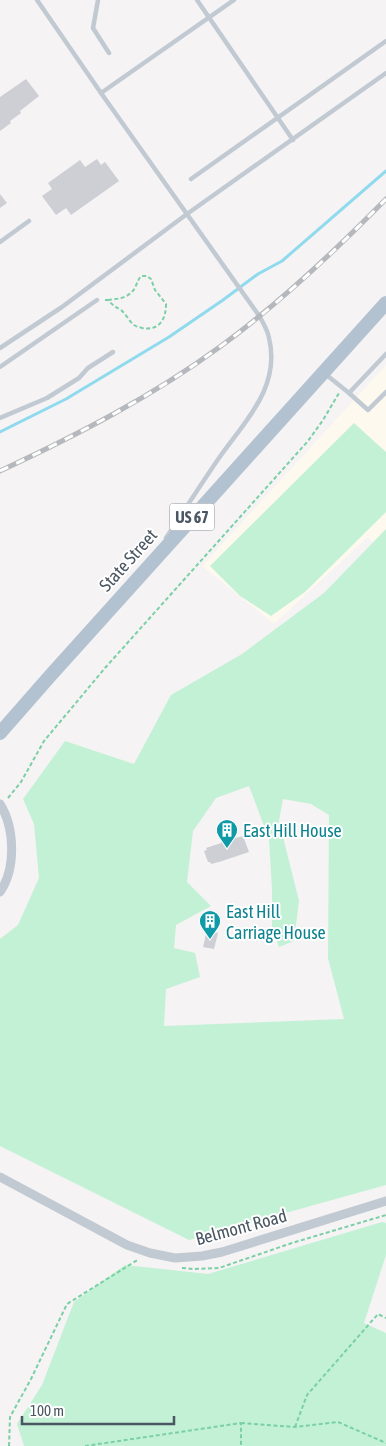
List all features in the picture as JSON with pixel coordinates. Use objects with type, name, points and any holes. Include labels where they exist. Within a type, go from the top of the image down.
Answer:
[{"type":"main road","name":"State Street","points":[[0,732],[386,303]]},
{"type":"street","points":[[0,892],[4,887],[11,864],[11,837],[5,812],[1,805]]},
{"type":"street","name":"Belmont Road","points":[[0,1177],[127,1245],[150,1253],[175,1258],[222,1252],[386,1201]]},
{"type":"lane","points":[[98,0],[92,28],[109,53]]},
{"type":"lane","points":[[197,0],[293,140]]},
{"type":"lane","points":[[101,93],[234,0]]},
{"type":"lane","points":[[40,1],[101,93],[260,317],[269,337],[271,356],[264,393],[249,418],[220,457],[146,568]]},
{"type":"lane","points":[[191,179],[386,41]]},
{"type":"lane","points":[[0,348],[62,307],[188,214],[386,74]]},
{"type":"lane","points":[[0,242],[29,221]]},
{"type":"lane","points":[[0,367],[98,300]]},
{"type":"lane","points":[[0,418],[48,398],[79,378],[88,368],[113,352]]},
{"type":"lane","points":[[349,393],[386,354]]},
{"type":"lane","points":[[323,372],[368,410],[386,392]]},
{"type":"path","points":[[98,300],[108,300],[118,300],[134,288],[141,276],[147,276],[166,304],[166,309],[157,327],[149,329],[133,324],[122,311],[108,300]]},
{"type":"path","points":[[1,805],[21,782],[44,742],[105,668],[308,441],[323,420],[342,387]]},
{"type":"path","points":[[176,1267],[193,1269],[218,1268],[292,1243],[386,1215]]},
{"type":"path","points":[[130,1256],[145,1261]]},
{"type":"path","points":[[9,1446],[10,1417],[68,1304],[139,1259]]},
{"type":"path","points":[[295,1427],[307,1395],[378,1314],[386,1318]]},
{"type":"path","points":[[85,1446],[241,1423],[295,1427],[338,1422],[386,1443]]},
{"type":"path","points":[[241,1423],[241,1446]]},
{"type":"shaded area","points":[[386,365],[386,538],[377,546],[368,537],[274,624],[202,566]]},
{"type":"green space","points":[[354,423],[386,452],[386,512],[305,592],[271,616],[240,596],[210,566]]},
{"type":"green space","points":[[386,529],[386,1185],[189,1240],[0,1146],[0,939],[18,925],[39,878],[34,824],[23,799],[65,741],[134,764],[171,695],[242,654],[324,593]],"holes":[[[249,786],[269,839],[272,927],[279,947],[294,941],[299,901],[279,821],[283,799],[311,804],[329,815],[328,958],[344,1019],[164,1026],[166,989],[200,977],[195,953],[174,948],[176,925],[211,906],[187,882],[193,831],[216,798]]]},
{"type":"green space","points":[[382,1222],[386,1223],[386,1255],[364,1323],[386,1333],[386,1446],[24,1446],[17,1424],[42,1385],[74,1302],[125,1265],[208,1274]]},
{"type":"building","points":[[26,79],[39,96],[20,111],[21,113],[10,121],[11,123],[0,131],[0,97]]},
{"type":"building","points":[[97,159],[101,165],[105,162],[119,181],[71,215],[66,208],[56,215],[42,196],[52,189],[48,183],[80,160],[85,167]]},
{"type":"building","points":[[0,194],[7,203],[0,208]]},
{"type":"building","name":"East Hill House","points":[[243,836],[249,852],[211,864],[208,862],[204,851],[207,850],[206,848],[235,837]]},
{"type":"building","name":"East Hill Carriage House","points":[[207,930],[218,933],[214,949],[203,947]]},
{"type":"waterway","points":[[0,432],[66,399],[169,337],[258,274],[282,261],[386,171]]},
{"type":"railway","points":[[0,471],[114,414],[169,382],[221,346],[286,294],[386,199]]},
{"type":"place","name":"East Hill House","points":[[227,849]]},
{"type":"place","name":"East Hill Carriage House","points":[[210,940]]}]
